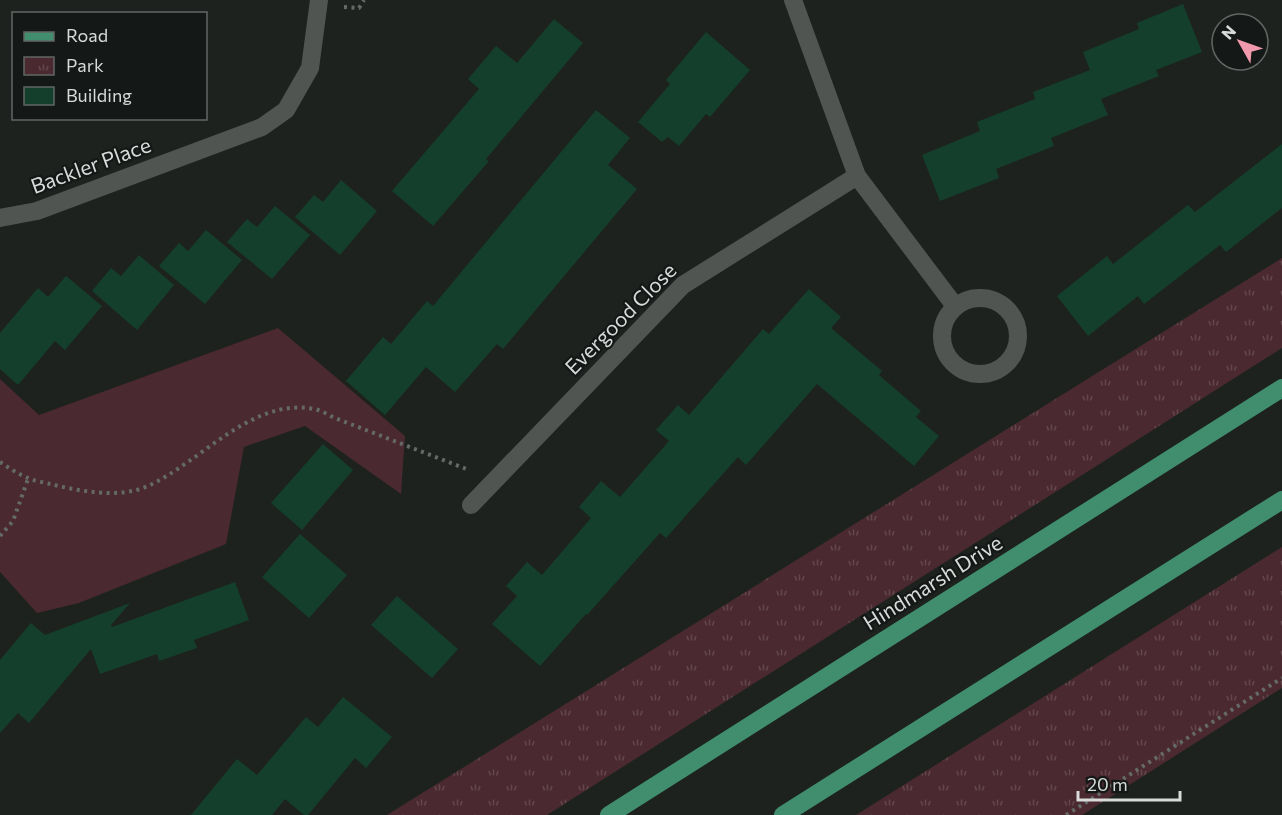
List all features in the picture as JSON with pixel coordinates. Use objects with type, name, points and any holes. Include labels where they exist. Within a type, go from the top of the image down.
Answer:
[{"type":"main road","name":"Hindmarsh Drive","points":[[609,815],[1282,388]]},
{"type":"main road","points":[[783,815],[1282,500]]},
{"type":"street","name":"Backler Place","points":[[0,218],[37,211],[262,127],[286,110],[310,68],[319,0]]},
{"type":"street","points":[[793,0],[857,176],[955,306]]},
{"type":"street","name":"Evergood Close","points":[[471,505],[683,285],[857,176]]},
{"type":"street","points":[[981,297],[998,302],[1011,314],[1018,331],[1017,348],[1007,364],[992,373],[974,375],[958,368],[945,355],[940,338],[944,320],[955,306],[967,299],[981,297]]},
{"type":"path","points":[[0,462],[28,479],[94,493],[131,491],[146,487],[167,476],[249,421],[276,410],[292,407],[315,409],[495,481]]},
{"type":"path","points":[[0,536],[13,521],[28,479]]},
{"type":"path","points":[[1066,815],[1282,678]]},
{"type":"green space","points":[[1282,258],[1282,348],[547,815],[387,815]]},
{"type":"green space","points":[[278,328],[405,436],[401,494],[305,426],[244,447],[226,544],[79,603],[37,613],[0,572],[0,379],[39,415]]},
{"type":"green space","points":[[1282,547],[1282,688],[1082,815],[856,815]]},
{"type":"building","points":[[1183,4],[1202,52],[1156,70],[1159,76],[1101,99],[1108,115],[1051,138],[1054,146],[996,169],[999,178],[940,201],[922,155],[980,131],[977,122],[1035,99],[1033,92],[1090,70],[1083,52],[1139,29],[1137,23]]},
{"type":"building","points":[[554,19],[583,43],[486,159],[489,161],[433,226],[392,191],[479,89],[468,79],[496,46],[517,63]]},
{"type":"building","points":[[706,32],[750,70],[710,117],[706,114],[679,146],[668,137],[662,142],[638,122],[670,84],[666,80]]},
{"type":"building","points":[[596,110],[630,138],[608,165],[637,189],[503,349],[497,344],[455,392],[426,367],[385,415],[346,381],[383,337],[391,344],[427,301],[433,306]]},
{"type":"building","points":[[1282,144],[1282,208],[1226,252],[1220,245],[1144,304],[1138,296],[1088,336],[1057,296],[1107,256],[1113,264],[1188,205],[1195,212]]},
{"type":"building","points":[[341,180],[377,211],[340,255],[295,217],[314,195],[323,202]]},
{"type":"building","points":[[275,206],[310,235],[272,279],[227,242],[247,219],[257,227]]},
{"type":"building","points":[[206,230],[242,260],[205,304],[159,266],[179,243],[188,251]]},
{"type":"building","points":[[139,255],[174,285],[137,330],[92,291],[111,268],[121,276]]},
{"type":"building","points":[[66,276],[102,306],[65,350],[55,341],[18,385],[0,369],[0,333],[38,288],[48,297]]},
{"type":"building","points":[[809,289],[841,317],[831,328],[882,371],[879,375],[921,411],[916,417],[939,436],[914,466],[817,384],[746,465],[738,457],[666,538],[660,533],[540,666],[492,624],[517,596],[506,586],[527,562],[542,575],[591,518],[579,507],[601,481],[620,497],[669,441],[656,430],[678,405],[689,415],[763,329],[769,334]]},
{"type":"building","points":[[323,444],[353,470],[302,530],[271,503]]},
{"type":"building","points":[[300,534],[347,575],[309,618],[262,577]]},
{"type":"building","points":[[235,582],[249,620],[194,640],[197,648],[159,661],[157,654],[100,674],[91,649],[29,723],[18,713],[0,733],[0,660],[31,623],[45,635],[130,603],[111,625],[112,627]]},
{"type":"building","points":[[397,596],[458,649],[432,678],[371,625]]},
{"type":"building","points":[[343,697],[392,737],[366,768],[355,758],[308,815],[304,815],[285,799],[272,815],[191,815],[237,759],[257,775],[306,717],[318,727]]}]
